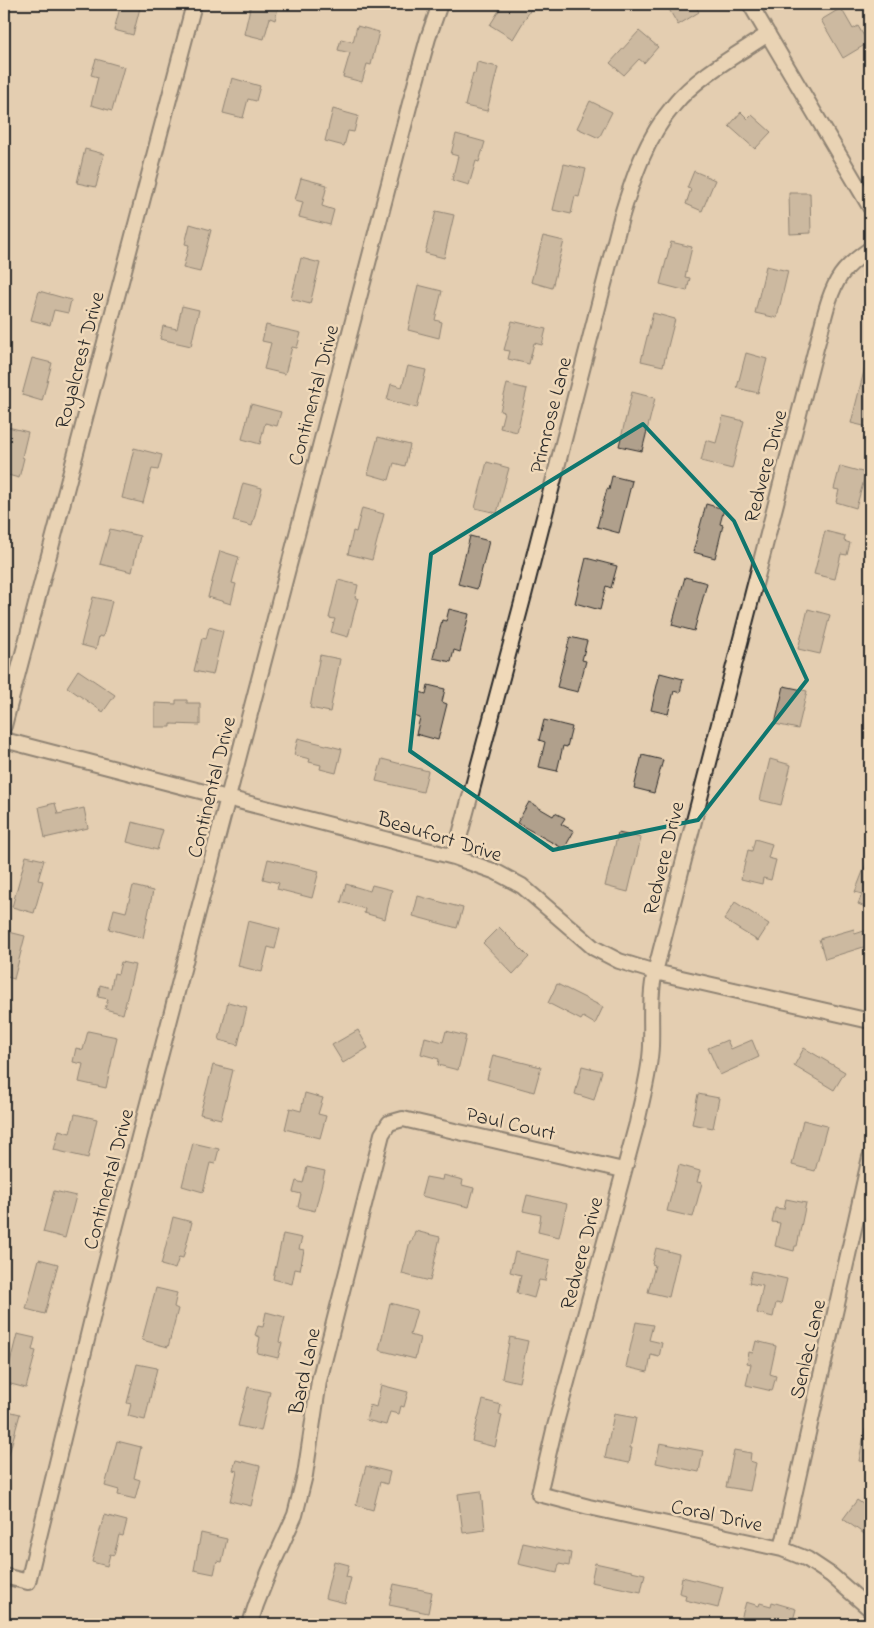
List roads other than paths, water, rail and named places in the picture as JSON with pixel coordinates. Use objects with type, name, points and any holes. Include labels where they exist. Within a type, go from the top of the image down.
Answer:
[{"type":"street","name":"Royalcrest Drive","points":[[4,726],[194,4]]},
{"type":"street","name":"Continental Drive","points":[[4,1576],[28,1582],[100,1286],[410,103],[428,38],[440,4]]},
{"type":"street","points":[[750,4],[870,207]]},
{"type":"street","name":"Primrose Lane","points":[[454,857],[621,218],[635,172],[653,134],[674,104],[702,78],[768,34]]},
{"type":"street","name":"Redvere Drive","points":[[539,1494],[554,1430],[646,1082],[651,1047],[651,988],[831,297],[841,275],[857,258],[870,249]]},
{"type":"street","name":"Beaufort Drive","points":[[4,740],[454,857],[496,872],[522,886],[594,948],[619,961],[655,972],[870,1021]]},
{"type":"street","name":"Paul Court","points":[[389,1123],[403,1119],[624,1170]]},
{"type":"street","name":"Bard Lane","points":[[250,1624],[263,1588],[295,1515],[305,1475],[319,1381],[382,1134],[389,1123]]},
{"type":"street","name":"Senlac Lane","points":[[782,1549],[870,1157]]},
{"type":"street","name":"Coral Drive","points":[[539,1494],[589,1507],[782,1549],[807,1558],[870,1609]]}]
